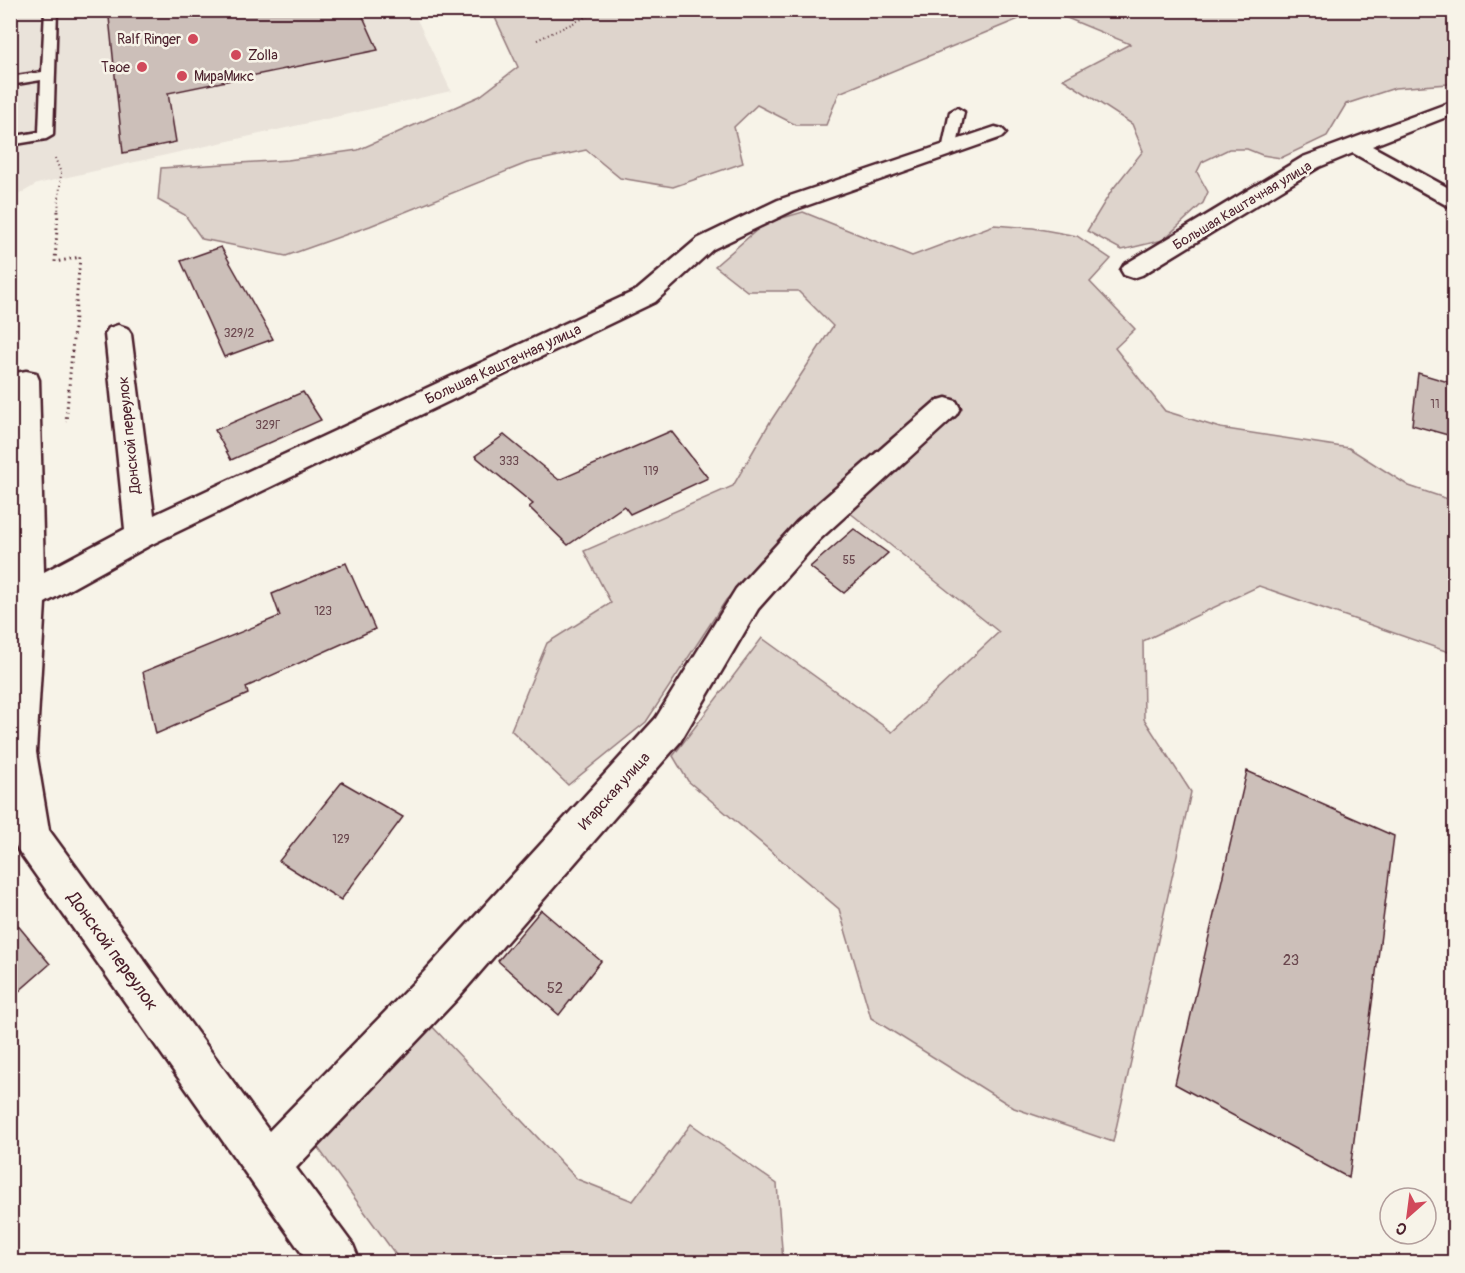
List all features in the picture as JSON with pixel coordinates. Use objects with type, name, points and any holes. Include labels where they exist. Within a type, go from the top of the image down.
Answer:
[{"type":"street","name":"Большая Каштачная улица","points":[[1133,270],[1311,162],[1455,107]]},
{"type":"street","name":"Большая Каштачная улица","points":[[20,601],[141,535],[646,296],[705,244],[786,205],[995,133]]},
{"type":"street","points":[[1356,146],[1455,200]]},
{"type":"street","name":"Донской переулок","points":[[118,334],[141,535]]},
{"type":"street","name":"Донской переулок","points":[[26,380],[18,752],[21,846],[268,1165],[336,1263]]},
{"type":"street","name":"Игарская улица","points":[[268,1165],[441,986],[668,730],[747,599],[808,531],[946,408]]},
{"type":"lane","points":[[10,141],[46,135],[51,10]]},
{"type":"lane","points":[[10,81],[48,75]]},
{"type":"lane","points":[[949,150],[957,112]]},
{"type":"path","points":[[537,40],[601,10]]},
{"type":"path","points":[[61,173],[55,262],[80,257],[70,378]]},
{"type":"shaded area","points":[[11,11],[413,11],[451,91],[37,184],[11,199]]},
{"type":"shaded area","points":[[492,11],[1038,11],[839,93],[826,125],[796,125],[757,105],[734,127],[743,163],[673,187],[620,178],[586,150],[527,163],[370,226],[286,256],[202,239],[185,215],[158,200],[161,168],[288,160],[358,150],[480,96],[518,67]]},
{"type":"shaded area","points":[[1050,11],[1454,11],[1454,75],[1448,84],[1395,88],[1346,104],[1327,136],[1281,158],[1262,155],[1247,149],[1229,149],[1202,162],[1197,172],[1208,192],[1203,203],[1163,240],[1122,250],[1087,231],[1112,190],[1143,151],[1132,124],[1063,79],[1130,44]]},
{"type":"shaded area","points":[[803,212],[912,256],[994,225],[1033,228],[1077,236],[1111,259],[1090,282],[1135,329],[1115,348],[1165,411],[1220,428],[1349,448],[1409,486],[1454,501],[1454,654],[1259,586],[1143,641],[1144,719],[1191,792],[1113,1142],[1014,1108],[871,1018],[839,909],[688,781],[673,756],[762,638],[892,732],[999,632],[849,512],[828,500],[726,600],[646,722],[568,785],[511,730],[547,643],[611,603],[584,551],[733,486],[770,422],[833,326],[798,291],[747,291],[715,266],[765,223]]},
{"type":"shaded area","points":[[428,1022],[577,1179],[633,1201],[691,1124],[777,1184],[783,1262],[401,1262],[316,1145]]},
{"type":"building","name":"МираМикс","points":[[138,10],[360,10],[378,50],[168,93],[176,142],[123,153],[109,17]]},
{"type":"building","points":[[221,247],[273,339],[224,357],[181,261]]},
{"type":"building","points":[[1418,373],[1455,384],[1455,437],[1412,425]]},
{"type":"building","points":[[303,392],[321,420],[231,460],[215,430]]},
{"type":"building","points":[[671,431],[708,478],[630,514],[624,506],[568,545],[529,507],[533,504],[475,456],[504,435],[559,480]]},
{"type":"building","points":[[854,529],[888,553],[844,593],[810,567]]},
{"type":"building","points":[[346,563],[375,629],[246,687],[248,694],[156,734],[143,672],[280,616],[272,594]]},
{"type":"building","points":[[1247,771],[1394,836],[1349,1178],[1175,1084]]},
{"type":"building","points":[[342,782],[403,817],[341,900],[279,861]]},
{"type":"building","points":[[541,910],[601,961],[559,1015],[498,961]]},
{"type":"building","points":[[10,916],[50,964],[10,999]]},
{"type":"place","name":"Ralf Ringer","points":[[193,39]]},
{"type":"place","name":"Zolla","points":[[236,55]]},
{"type":"place","name":"Твое","points":[[142,67]]},
{"type":"place","name":"МираМикс","points":[[182,76]]}]
